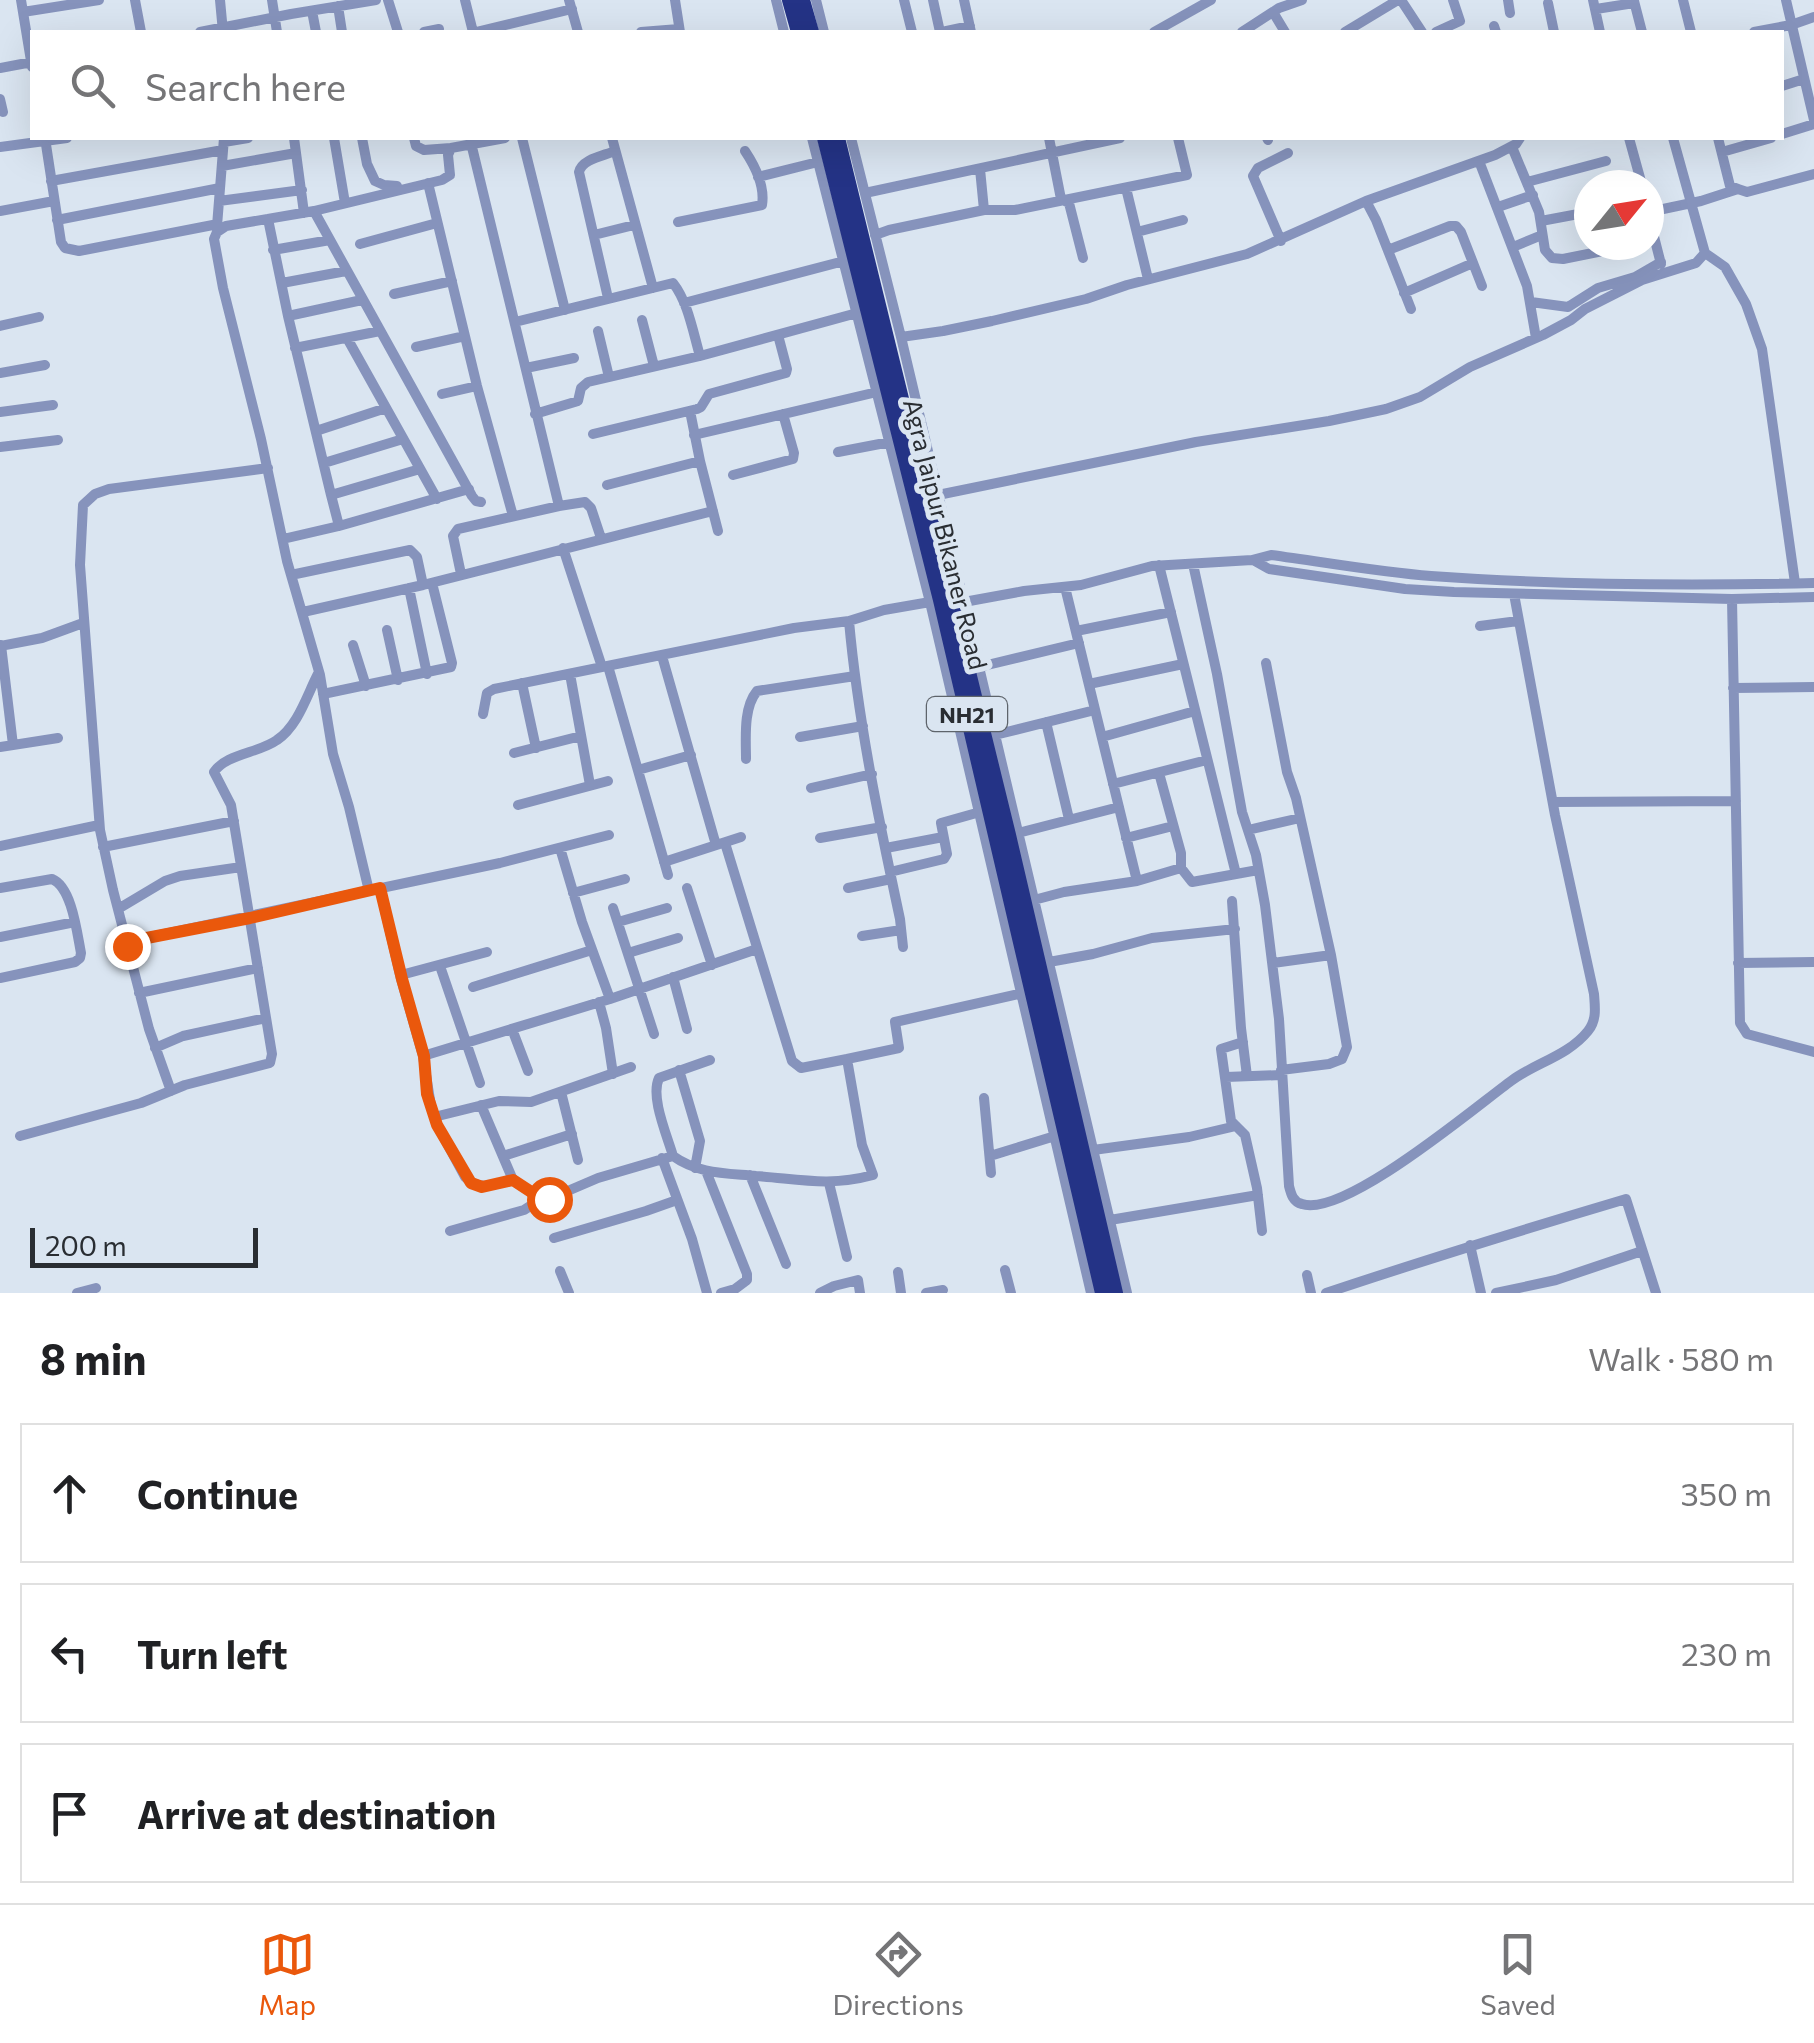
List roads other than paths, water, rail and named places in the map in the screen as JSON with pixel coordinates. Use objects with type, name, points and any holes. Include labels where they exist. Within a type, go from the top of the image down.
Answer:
[{"type":"highway","points":[[789,0],[797,30]]},
{"type":"highway","points":[[803,0],[811,30]]},
{"type":"highway","name":"Agra Jaipur Bikaner Road","points":[[825,140],[940,600],[1102,1293]]},
{"type":"highway","name":"Agra Jaipur Bikaner Road","points":[[838,140],[1010,836],[1116,1293]]},
{"type":"street","points":[[30,52],[22,6],[99,0]]},
{"type":"street","points":[[135,0],[141,30]]},
{"type":"street","points":[[220,0],[223,30]]},
{"type":"street","points":[[272,0],[277,30]]},
{"type":"street","points":[[227,30],[276,17],[376,0]]},
{"type":"street","points":[[388,0],[397,30]]},
{"type":"street","points":[[466,0],[474,30]]},
{"type":"street","points":[[676,0],[680,30]]},
{"type":"street","points":[[776,0],[784,30]]},
{"type":"street","points":[[816,0],[824,30]]},
{"type":"street","points":[[904,0],[912,30]]},
{"type":"street","points":[[932,0],[940,30]]},
{"type":"street","points":[[964,0],[971,29]]},
{"type":"street","points":[[1157,30],[1211,0]]},
{"type":"street","points":[[1245,30],[1276,6],[1302,0]]},
{"type":"street","points":[[1351,30],[1400,0],[1421,30]]},
{"type":"street","points":[[1440,30],[1460,21],[1452,0]]},
{"type":"street","points":[[1508,0],[1510,12]]},
{"type":"street","points":[[1683,0],[1690,30]]},
{"type":"street","points":[[1784,133],[1814,122],[1806,72],[1786,0]]},
{"type":"street","points":[[1600,30],[1595,4],[1634,2],[1641,30]]},
{"type":"street","points":[[1548,3],[1554,30]]},
{"type":"street","points":[[494,30],[523,27],[570,5],[577,30]]},
{"type":"street","points":[[338,6],[342,30]]},
{"type":"street","points":[[1276,6],[1284,30]]},
{"type":"street","points":[[312,11],[316,30]]},
{"type":"street","points":[[1765,30],[1814,17]]},
{"type":"street","points":[[0,68],[30,64]]},
{"type":"street","points":[[1784,85],[1806,72]]},
{"type":"street","points":[[0,99],[3,112]]},
{"type":"street","points":[[0,148],[40,140]]},
{"type":"street","points":[[45,140],[61,242],[71,251],[309,212],[428,184],[450,175],[451,148]]},
{"type":"street","points":[[294,140],[309,212],[330,240],[468,489],[474,499],[482,502]]},
{"type":"street","points":[[334,140],[345,203]]},
{"type":"street","points":[[362,140],[367,164],[376,182],[408,187]]},
{"type":"street","points":[[414,140],[416,146],[424,150],[487,140]]},
{"type":"street","points":[[523,140],[566,310]]},
{"type":"street","points":[[612,140],[653,288]]},
{"type":"street","points":[[812,140],[930,602],[1091,1293]]},
{"type":"street","points":[[852,140],[1127,1293]]},
{"type":"street","points":[[1049,140],[1061,199]]},
{"type":"street","points":[[865,193],[1110,140]]},
{"type":"street","points":[[876,235],[984,210],[1015,210],[1187,176],[1178,140]]},
{"type":"street","points":[[1630,140],[1638,170]]},
{"type":"street","points":[[1673,140],[1705,253],[1725,266],[1746,304],[1762,348],[1796,583]]},
{"type":"street","points":[[1719,140],[1730,186],[1738,189],[1747,192],[1814,174]]},
{"type":"street","points":[[1722,152],[1764,140]]},
{"type":"street","points":[[901,336],[944,332],[992,321],[1247,254],[1366,202],[1480,161],[1516,142],[1541,221],[1545,250],[1557,259],[1574,256]]},
{"type":"street","points":[[51,182],[224,143],[214,248],[319,672],[333,754],[424,1056],[427,1094],[434,1117],[471,1183],[482,1187],[513,1180]]},
{"type":"street","points":[[471,143],[559,506]]},
{"type":"street","points":[[608,298],[580,166],[615,151]]},
{"type":"street","points":[[678,222],[760,206],[764,199],[758,177],[745,151]]},
{"type":"street","points":[[222,166],[296,153]]},
{"type":"street","points":[[1280,240],[1253,176],[1258,168],[1288,153]]},
{"type":"street","points":[[1480,161],[1531,302],[1536,338]]},
{"type":"street","points":[[1527,182],[1606,161]]},
{"type":"street","points":[[758,177],[818,162]]},
{"type":"street","points":[[980,169],[984,210]]},
{"type":"street","points":[[428,184],[512,516]]},
{"type":"street","points":[[57,220],[220,188]]},
{"type":"street","points":[[1126,188],[1148,279]]},
{"type":"street","points":[[1664,210],[1738,189]]},
{"type":"street","points":[[219,202],[302,190]]},
{"type":"street","points":[[1498,207],[1532,195]]},
{"type":"street","points":[[1061,199],[1069,203],[1082,258]]},
{"type":"street","points":[[0,210],[54,201]]},
{"type":"street","points":[[1366,202],[1411,308]]},
{"type":"street","points":[[1541,221],[1574,215]]},
{"type":"street","points":[[268,218],[339,526]]},
{"type":"street","points":[[1136,232],[1183,220]]},
{"type":"street","points":[[360,244],[437,223]]},
{"type":"street","points":[[594,236],[634,225]]},
{"type":"street","points":[[1388,250],[1456,226],[1482,286]]},
{"type":"street","points":[[1513,247],[1542,235]]},
{"type":"street","points":[[274,250],[330,240]]},
{"type":"street","points":[[1531,302],[1568,307],[1598,288],[1662,267],[1696,263],[1705,253]]},
{"type":"street","points":[[1660,260],[1662,267]]},
{"type":"street","points":[[684,303],[844,261]]},
{"type":"street","points":[[1404,293],[1474,263]]},
{"type":"street","points":[[938,495],[1196,442],[1376,411],[1420,397],[1470,367],[1571,320],[1662,267]]},
{"type":"street","points":[[282,283],[346,271]]},
{"type":"street","points":[[394,294],[452,281]]},
{"type":"street","points":[[515,322],[674,282],[700,356]]},
{"type":"street","points":[[288,316],[362,300]]},
{"type":"street","points":[[535,414],[574,403],[585,383],[857,313]]},
{"type":"street","points":[[0,326],[39,317]]},
{"type":"street","points":[[642,320],[654,366]]},
{"type":"street","points":[[296,348],[380,331]]},
{"type":"street","points":[[598,331],[610,377]]},
{"type":"street","points":[[592,434],[690,410],[701,406],[709,394],[787,372],[778,334]]},
{"type":"street","points":[[416,347],[465,336]]},
{"type":"street","points":[[347,338],[437,499]]},
{"type":"street","points":[[526,368],[574,358]]},
{"type":"street","points":[[0,373],[45,364]]},
{"type":"street","points":[[442,394],[477,386]]},
{"type":"street","points":[[694,435],[878,392]]},
{"type":"street","points":[[0,412],[53,405]]},
{"type":"street","points":[[316,431],[386,408]]},
{"type":"street","points":[[690,410],[718,531]]},
{"type":"street","points":[[733,475],[792,459],[794,453],[783,414]]},
{"type":"street","points":[[324,463],[404,439]]},
{"type":"street","points":[[0,448],[58,440]]},
{"type":"street","points":[[838,452],[890,442]]},
{"type":"street","points":[[607,484],[700,461]]},
{"type":"street","points":[[171,1091],[139,992],[99,825],[80,565],[83,505],[109,489],[268,468]]},
{"type":"street","points":[[331,494],[420,469]]},
{"type":"street","points":[[283,539],[468,489]]},
{"type":"street","points":[[461,574],[453,533],[458,529],[582,502],[588,504],[601,538]]},
{"type":"street","points":[[303,612],[713,510]]},
{"type":"street","points":[[563,548],[605,667],[668,875]]},
{"type":"street","points":[[292,575],[410,550],[417,557],[427,584],[452,666],[324,694]]},
{"type":"street","points":[[964,602],[1024,590],[1080,585],[1152,566],[1252,560],[1272,555],[1456,577],[1610,583],[1814,582]]},
{"type":"street","points":[[1252,560],[1269,569],[1406,589],[1732,599],[1814,597]]},
{"type":"street","points":[[1192,564],[1242,812],[1258,870],[1279,1019],[1284,1142],[1291,1194],[1302,1204],[1322,1204],[1350,1194],[1398,1164],[1512,1080],[1552,1059],[1584,1035],[1592,1024],[1594,994],[1514,594]]},
{"type":"street","points":[[1159,566],[1236,874]]},
{"type":"street","points":[[1454,592],[1456,577]]},
{"type":"street","points":[[1065,587],[1137,880]]},
{"type":"street","points":[[409,588],[427,674]]},
{"type":"street","points":[[1732,599],[1740,1016],[1743,1029],[1755,1037],[1814,1052]]},
{"type":"street","points":[[483,714],[487,694],[494,689],[930,602]]},
{"type":"street","points":[[979,666],[1170,612]]},
{"type":"street","points":[[849,621],[854,676],[904,948]]},
{"type":"street","points":[[1480,626],[1518,621]]},
{"type":"street","points":[[58,738],[4,749],[0,646],[42,638],[83,623]]},
{"type":"street","points":[[387,630],[398,680]]},
{"type":"street","points":[[353,645],[366,686]]},
{"type":"street","points":[[662,656],[690,755],[792,1061],[802,1068],[898,1048],[894,1022],[1023,993]]},
{"type":"street","points":[[1226,1078],[1330,1064],[1347,1052],[1331,955],[1287,772],[1266,663]]},
{"type":"street","points":[[1089,684],[1183,664]]},
{"type":"street","points":[[20,1136],[270,1063],[272,1054],[234,821],[215,769],[285,734],[319,672]]},
{"type":"street","points":[[570,674],[590,786]]},
{"type":"street","points":[[746,760],[750,704],[757,691],[854,676]]},
{"type":"street","points":[[522,684],[536,748]]},
{"type":"street","points":[[1733,688],[1814,687]]},
{"type":"street","points":[[995,735],[1095,710]]},
{"type":"street","points":[[1102,737],[1194,711]]},
{"type":"street","points":[[1046,722],[1069,819]]},
{"type":"street","points":[[800,737],[863,726]]},
{"type":"street","points":[[514,753],[581,736]]},
{"type":"street","points":[[638,770],[690,755]]},
{"type":"street","points":[[1113,784],[1207,760]]},
{"type":"street","points":[[812,788],[872,774]]},
{"type":"street","points":[[1160,774],[1181,853],[1180,868],[1192,882],[1258,870]]},
{"type":"street","points":[[518,804],[608,781]]},
{"type":"street","points":[[1553,802],[1736,801]]},
{"type":"street","points":[[1018,833],[1119,807]]},
{"type":"street","points":[[848,888],[944,860],[947,854],[942,822],[980,812]]},
{"type":"street","points":[[1248,830],[1300,818]]},
{"type":"street","points":[[103,847],[234,821]]},
{"type":"street","points":[[0,846],[99,825]]},
{"type":"street","points":[[1126,838],[1174,826]]},
{"type":"street","points":[[820,838],[882,827]]},
{"type":"street","points":[[126,942],[500,863],[609,835]]},
{"type":"street","points":[[886,848],[943,837]]},
{"type":"street","points":[[664,862],[742,838]]},
{"type":"street","points":[[560,848],[604,1000],[613,1074]]},
{"type":"street","points":[[118,909],[165,881],[241,866]]},
{"type":"street","points":[[1034,900],[1180,868]]},
{"type":"street","points":[[573,893],[625,879]]},
{"type":"street","points":[[0,888],[59,881],[75,922],[80,953],[75,962],[0,978]]},
{"type":"street","points":[[688,888],[712,965]]},
{"type":"street","points":[[1232,901],[1248,1076]]},
{"type":"street","points":[[613,908],[654,1034]]},
{"type":"street","points":[[618,922],[667,908]]},
{"type":"street","points":[[0,937],[75,922]]},
{"type":"street","points":[[1049,962],[1152,938],[1235,928]]},
{"type":"street","points":[[862,936],[902,930]]},
{"type":"street","points":[[628,954],[678,938]]},
{"type":"street","points":[[424,1056],[757,949]]},
{"type":"street","points":[[473,988],[592,950]]},
{"type":"street","points":[[400,975],[486,952]]},
{"type":"street","points":[[1273,963],[1331,955]]},
{"type":"street","points":[[1738,962],[1814,962]]},
{"type":"street","points":[[440,966],[480,1083]]},
{"type":"street","points":[[139,992],[258,968]]},
{"type":"street","points":[[673,978],[687,1029]]},
{"type":"street","points":[[156,1048],[183,1036],[266,1018]]},
{"type":"street","points":[[512,1029],[528,1072]]},
{"type":"street","points":[[1243,1042],[1221,1049],[1231,1121],[1245,1135],[1262,1232]]},
{"type":"street","points":[[450,1231],[524,1210],[598,1178],[667,1157],[701,1170],[829,1183],[872,1176],[862,1146],[847,1059]]},
{"type":"street","points":[[707,1293],[677,1200],[655,1088],[659,1078],[710,1060]]},
{"type":"street","points":[[434,1117],[499,1101],[531,1102],[632,1067]]},
{"type":"street","points":[[680,1070],[698,1132],[701,1170],[746,1274],[744,1284],[721,1293]]},
{"type":"street","points":[[561,1092],[578,1160]]},
{"type":"street","points":[[984,1098],[991,1172]]},
{"type":"street","points":[[482,1105],[513,1180],[542,1199]]},
{"type":"street","points":[[1093,1150],[1190,1137],[1236,1126]]},
{"type":"street","points":[[503,1156],[572,1134]]},
{"type":"street","points":[[990,1156],[1056,1136]]},
{"type":"street","points":[[750,1175],[786,1264]]},
{"type":"street","points":[[829,1183],[847,1257]]},
{"type":"street","points":[[1110,1220],[1258,1194]]},
{"type":"street","points":[[1326,1293],[1626,1199],[1656,1293]]},
{"type":"street","points":[[554,1238],[677,1200]]},
{"type":"street","points":[[1470,1245],[1482,1293]]},
{"type":"street","points":[[1496,1293],[1556,1280],[1642,1250]]},
{"type":"street","points":[[1005,1270],[1011,1293]]},
{"type":"street","points":[[560,1271],[569,1293]]},
{"type":"street","points":[[898,1272],[901,1293]]},
{"type":"street","points":[[1307,1275],[1311,1293]]},
{"type":"street","points":[[820,1293],[858,1280],[860,1293]]},
{"type":"street","points":[[77,1293],[96,1288]]},
{"type":"street","points":[[926,1293],[944,1290]]}]
